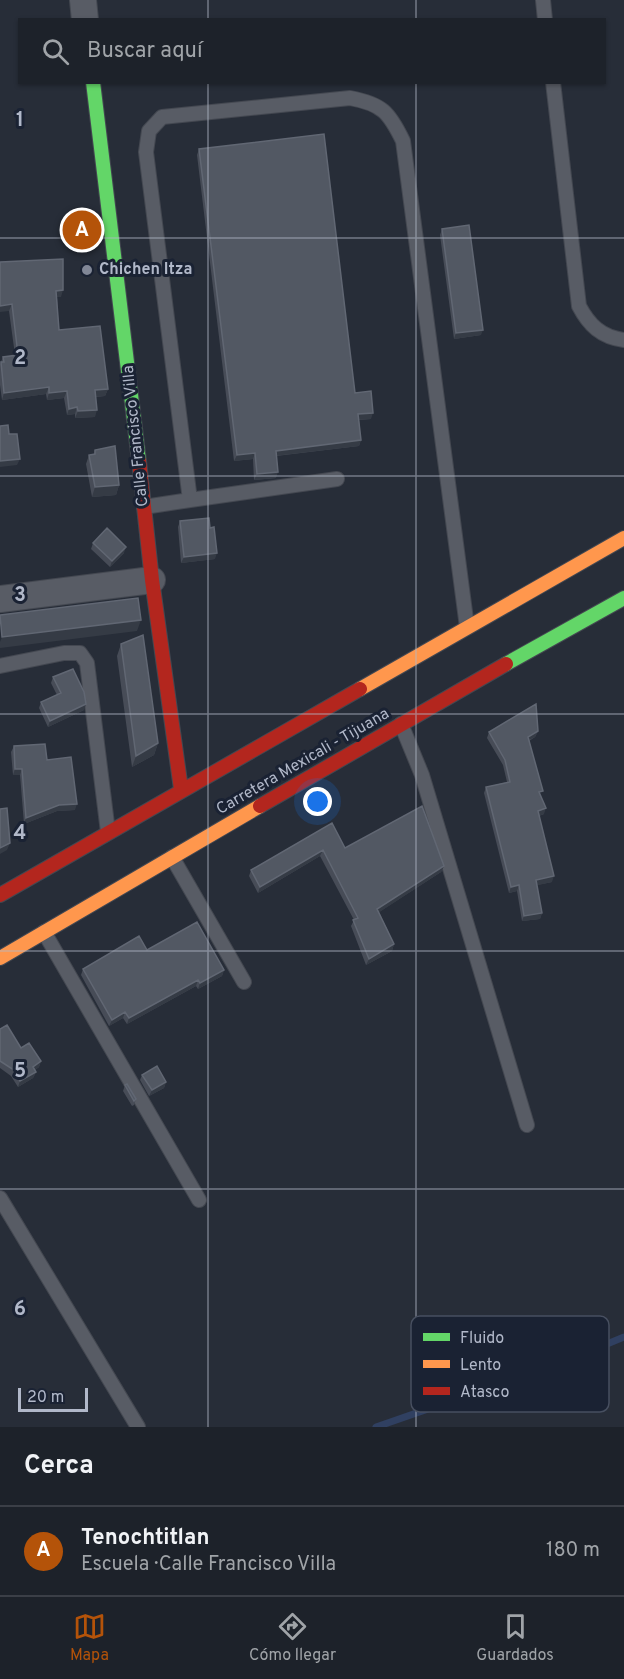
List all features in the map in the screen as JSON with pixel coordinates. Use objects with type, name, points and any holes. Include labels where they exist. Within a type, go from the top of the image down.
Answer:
[{"type":"main road","name":"Calle Francisco Villa","points":[[93,84],[122,303],[152,580],[181,789]]},
{"type":"main road","points":[[0,895],[181,789],[624,538]]},
{"type":"main road","name":"Carretera Mexicali - Tijuana","points":[[0,958],[401,724],[624,598]]},
{"type":"street","points":[[83,0],[85,18]]},
{"type":"street","points":[[0,599],[152,580]]},
{"type":"lane","points":[[543,0],[545,18]]},
{"type":"lane","points":[[553,84],[579,306],[589,324],[614,339],[624,340]]},
{"type":"lane","points":[[190,500],[146,152],[149,131],[162,117],[350,98],[372,102],[391,117],[404,141],[467,627]]},
{"type":"lane","points":[[144,507],[337,479]]},
{"type":"lane","points":[[0,666],[64,653],[80,653],[87,663],[108,832]]},
{"type":"lane","points":[[401,724],[422,775],[527,1125]]},
{"type":"lane","points":[[172,857],[244,982]]},
{"type":"lane","points":[[44,932],[199,1200]]},
{"type":"lane","points":[[0,1198],[138,1427]]},
{"type":"building","points":[[324,134],[355,393],[371,391],[373,413],[358,414],[361,440],[276,451],[278,472],[257,474],[255,453],[237,455],[199,149]]},
{"type":"building","points":[[469,225],[483,330],[456,333],[442,229]]},
{"type":"building","points":[[63,259],[63,290],[56,291],[59,330],[100,326],[108,389],[95,390],[97,410],[78,411],[77,407],[69,409],[67,391],[49,393],[49,387],[4,393],[1,362],[4,362],[3,357],[18,355],[12,304],[0,306],[0,262]]},
{"type":"building","points":[[8,425],[9,434],[17,434],[20,459],[0,461],[0,426]]},
{"type":"building","points":[[115,446],[119,485],[95,487],[89,455],[95,454],[95,450]]},
{"type":"building","points":[[209,518],[210,528],[214,527],[217,553],[184,557],[180,521]]},
{"type":"building","points":[[107,528],[126,547],[112,561],[93,543]]},
{"type":"building","points":[[138,598],[141,620],[2,637],[0,615]]},
{"type":"building","points":[[143,635],[158,743],[136,756],[121,644]]},
{"type":"building","points":[[73,669],[84,692],[86,704],[50,721],[41,702],[61,693],[53,677]]},
{"type":"building","points":[[536,704],[538,731],[528,737],[543,791],[539,792],[546,808],[538,811],[554,876],[536,880],[542,913],[524,916],[519,885],[511,887],[486,787],[510,782],[505,760],[489,732]]},
{"type":"building","points":[[45,744],[47,760],[71,757],[77,804],[59,805],[26,818],[22,769],[15,769],[14,746]]},
{"type":"building","points":[[422,806],[444,866],[377,909],[394,944],[369,959],[353,920],[358,918],[323,850],[260,887],[251,870],[332,823],[345,848]]},
{"type":"building","points":[[7,808],[10,843],[0,848],[0,809]]},
{"type":"building","points":[[197,922],[224,970],[200,983],[198,980],[129,1018],[125,1012],[112,1020],[83,969],[139,936],[147,950]]},
{"type":"building","points":[[7,1025],[21,1048],[29,1043],[41,1061],[33,1067],[36,1072],[20,1081],[14,1070],[0,1061],[0,1029]]},
{"type":"building","points":[[157,1066],[166,1082],[152,1090],[142,1075]]},
{"type":"building","points":[[127,1084],[136,1099],[134,1101],[125,1085]]},
{"type":"waterway","points":[[609,1343],[624,1337]]},
{"type":"waterway","points":[[376,1427],[419,1412]]},
{"type":"traffic: fast","points":[[93,84],[139,461]]},
{"type":"traffic: fast","points":[[506,664],[624,598]]},
{"type":"traffic: slow","points":[[360,689],[624,538]]},
{"type":"traffic: slow","points":[[0,958],[260,806]]},
{"type":"traffic: jam","points":[[139,461],[152,580],[181,789]]},
{"type":"traffic: jam","points":[[260,806],[506,664]]},
{"type":"traffic: jam","points":[[0,895],[360,689]]},
{"type":"place","name":"Tenochtitlan","points":[[82,230]]},
{"type":"place","name":"Chichen Itza","points":[[87,270]]}]
